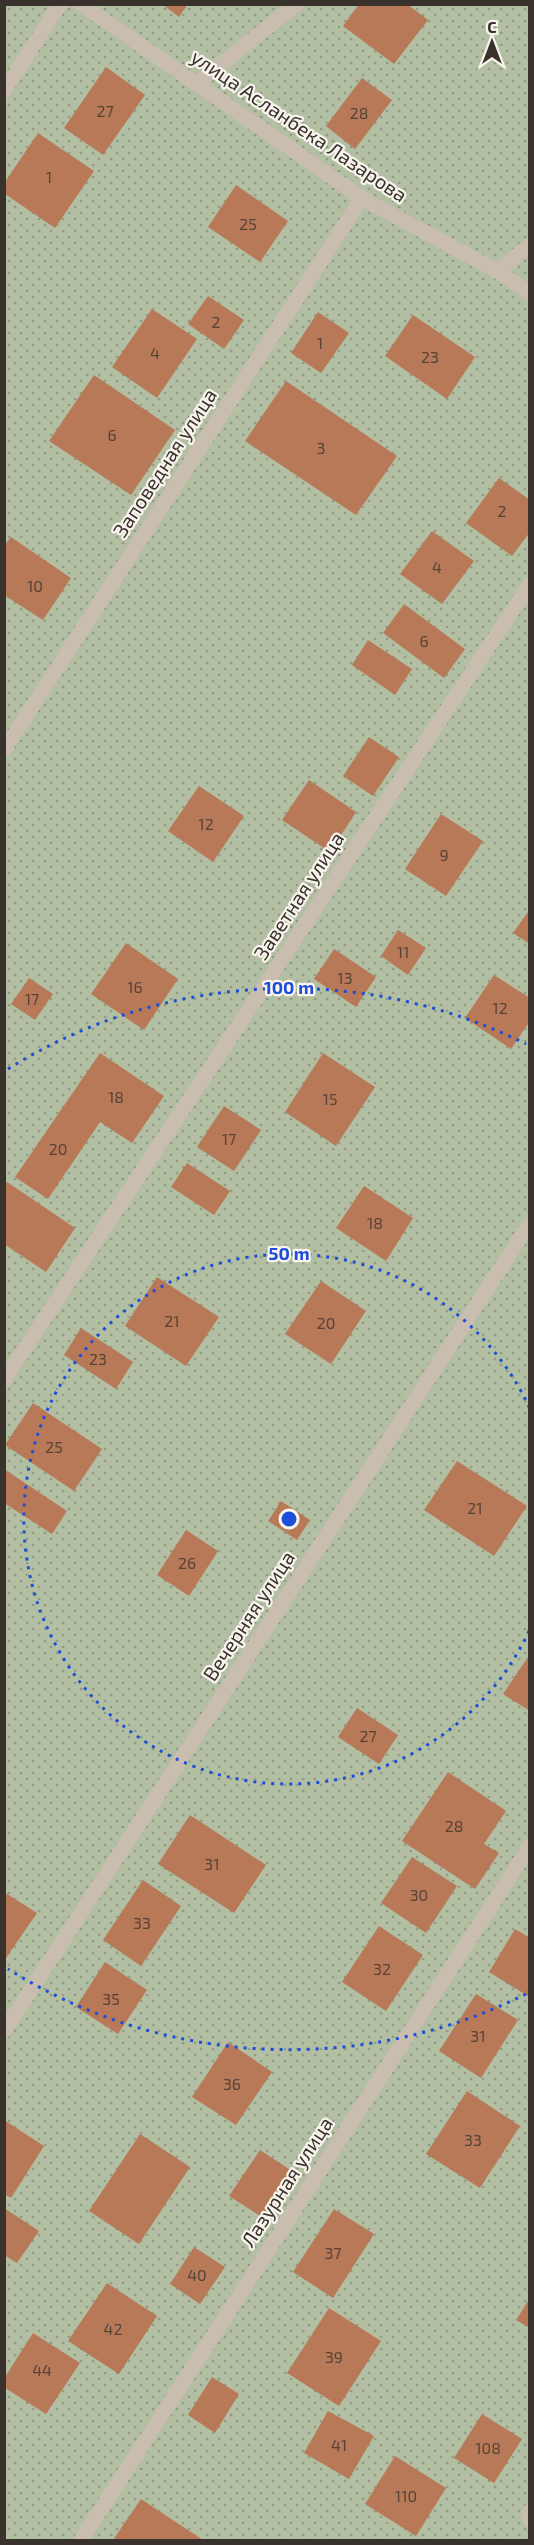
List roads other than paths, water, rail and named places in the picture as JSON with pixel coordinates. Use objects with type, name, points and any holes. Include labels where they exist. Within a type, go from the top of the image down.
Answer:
[{"type":"street","points":[[4,91],[60,4]]},
{"type":"street","name":"улица Асланбека Лазарова","points":[[81,4],[362,198],[497,271],[530,293]]},
{"type":"street","points":[[196,84],[297,4]]},
{"type":"street","name":"Заповедная улица","points":[[4,750],[362,198]]},
{"type":"street","points":[[497,271],[530,245]]},
{"type":"street","name":"Заветная улица","points":[[4,1380],[530,584]]},
{"type":"street","name":"Вечерняя улица","points":[[4,2031],[530,1223]]},
{"type":"street","name":"Лазурная улица","points":[[81,2541],[530,1846]]},
{"type":"street","points":[[530,2511],[528,2514],[530,2520]]}]
